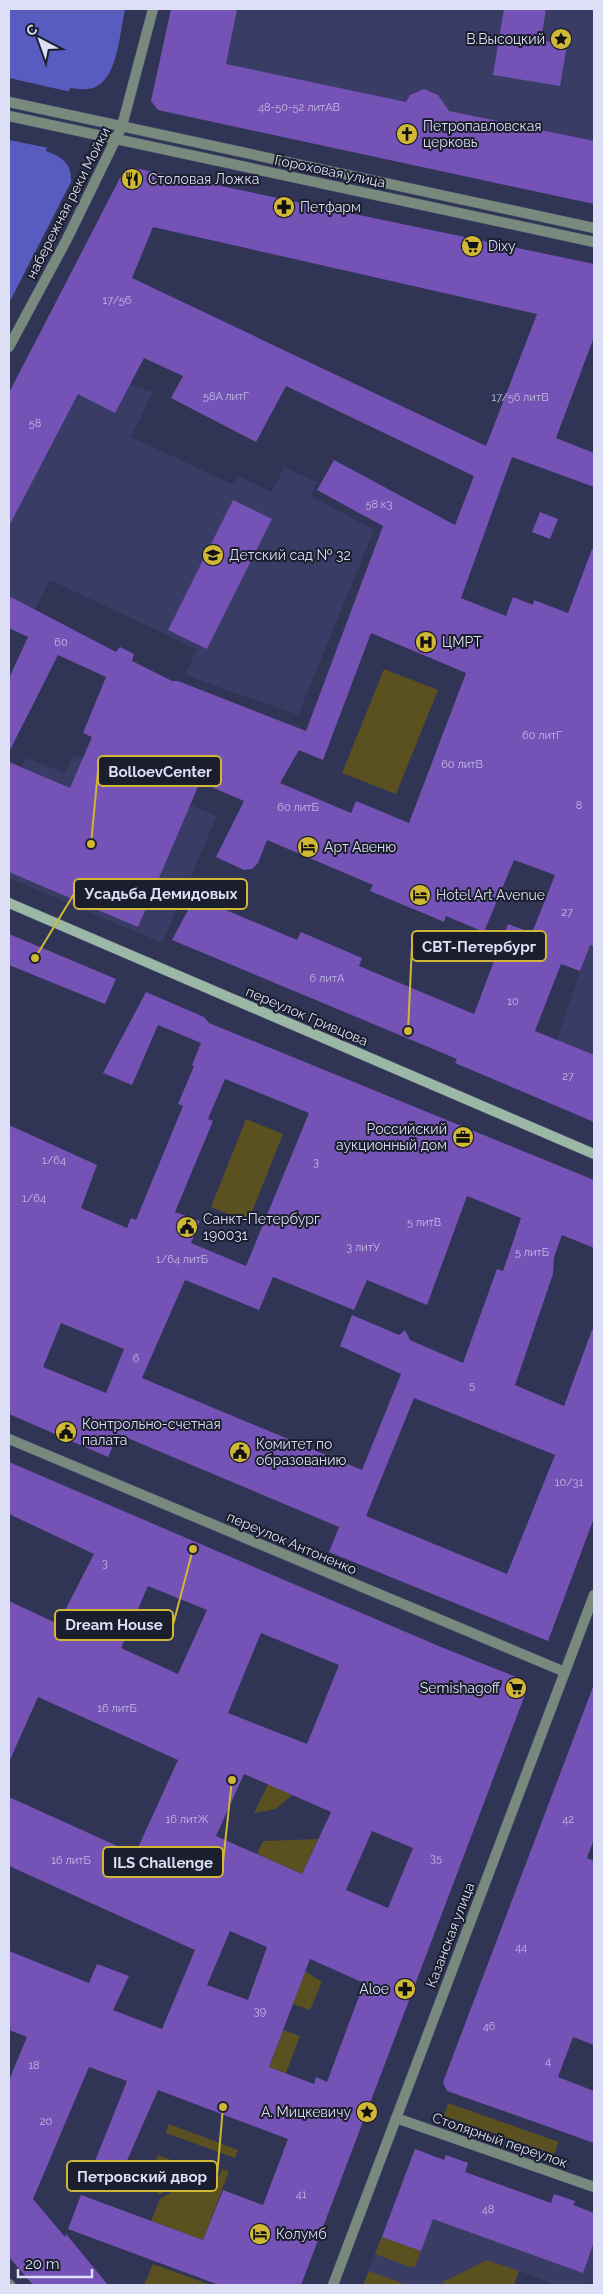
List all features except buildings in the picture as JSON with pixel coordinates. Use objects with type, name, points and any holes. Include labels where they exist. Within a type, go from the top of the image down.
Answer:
[{"type":"main road","name":"переулок Гривцова","points":[[9,903],[594,1154]]},
{"type":"street","name":"набережная реки Мойки","points":[[9,347],[67,239],[117,139],[132,96],[153,9]]},
{"type":"street","name":"Гороховая улица","points":[[9,102],[594,228]]},
{"type":"street","name":"Гороховая улица","points":[[9,116],[594,242]]},
{"type":"street","name":"переулок Антоненко","points":[[9,1439],[565,1672]]},
{"type":"street","name":"Казанская улица","points":[[333,2285],[594,1595]]},
{"type":"street","name":"Столярный переулок","points":[[396,2118],[594,2187]]},
{"type":"shaded area","points":[[9,9],[125,9],[116,54],[108,75],[93,88],[70,88],[46,151],[61,158],[68,165],[71,182],[9,303]]},
{"type":"shaded area","points":[[171,9],[594,9],[594,204],[158,110],[151,101]]},
{"type":"shaded area","name":"Детский сад № 32","points":[[37,337],[130,385],[153,392],[131,437],[232,484],[238,476],[272,492],[284,467],[317,482],[311,496],[374,530],[298,715],[185,675],[197,649],[50,580],[35,610],[9,596],[9,391]]},
{"type":"shaded area","points":[[384,669],[438,690],[396,794],[342,773]]},
{"type":"shaded area","points":[[73,755],[217,816],[162,943],[9,878],[9,795],[26,758],[65,773]]},
{"type":"shaded area","points":[[555,875],[594,890],[594,1122],[534,1096],[557,1039],[589,945],[536,924]]},
{"type":"shaded area","points":[[246,1119],[283,1134],[248,1222],[211,1207]]},
{"type":"shaded area","points":[[268,1784],[292,1795],[276,1809],[254,1813]]},
{"type":"shaded area","points":[[318,1839],[302,1874],[257,1854],[263,1841]]},
{"type":"shaded area","points":[[305,1971],[322,1982],[310,2010],[293,2004]]},
{"type":"shaded area","points":[[283,2030],[300,2036],[286,2073],[269,2067]]},
{"type":"shaded area","points":[[448,2103],[559,2142],[554,2154],[444,2116]]},
{"type":"shaded area","points":[[169,2124],[238,2150],[235,2158],[166,2133]]},
{"type":"shaded area","points":[[415,2149],[444,2160],[446,2155],[468,2163],[465,2172],[550,2203],[554,2194],[575,2201],[574,2205],[594,2213],[594,2281],[584,2285],[557,2285],[519,2271],[514,2285],[363,2285]]},
{"type":"shaded area","points":[[158,2155],[200,2171],[159,2195],[150,2175]]},
{"type":"shaded area","points":[[222,2169],[229,2171],[203,2240],[151,2221],[160,2199],[203,2173],[218,2179]]},
{"type":"shaded area","points":[[382,2237],[421,2251],[415,2266],[410,2267],[375,2254]]},
{"type":"shaded area","points":[[487,2260],[519,2271],[514,2285],[443,2285],[443,2282]]},
{"type":"shaded area","points":[[153,2264],[211,2285],[144,2285]]},
{"type":"shaded area","points":[[369,2271],[407,2285],[363,2285]]},
{"type":"pier","points":[[9,78],[71,92],[49,148],[9,140]]},
{"type":"place","name":"В.Высоцкий","points":[[561,39]]},
{"type":"place","name":"Петропавловская церковь","points":[[407,134]]},
{"type":"place","name":"Столовая Ложка","points":[[132,179]]},
{"type":"place","name":"Петфарм","points":[[284,207]]},
{"type":"place","name":"Dixy","points":[[472,246]]},
{"type":"place","name":"Детский сад № 32","points":[[213,555]]},
{"type":"place","name":"ЦМРТ","points":[[426,642]]},
{"type":"place","name":"BolloevCenter","points":[[91,844]]},
{"type":"place","name":"Арт Авеню","points":[[308,847]]},
{"type":"place","name":"Hotel Art Avenue","points":[[420,895]]},
{"type":"place","name":"Усадьба Демидовых","points":[[35,958]]},
{"type":"place","name":"СВТ-Петербург","points":[[408,1031]]},
{"type":"place","name":"Российский аукционный дом","points":[[463,1137]]},
{"type":"place","name":"Санкт-Петербург 190031","points":[[187,1227]]},
{"type":"place","name":"Контрольно-счетная палата","points":[[66,1432]]},
{"type":"place","name":"Комитет по образованию","points":[[240,1452]]},
{"type":"place","name":"Dream House","points":[[193,1549]]},
{"type":"place","name":"Semishagoff","points":[[516,1688]]},
{"type":"place","name":"ILS Challenge","points":[[232,1780]]},
{"type":"place","name":"Aloe","points":[[405,1989]]},
{"type":"place","name":"Петровский двор","points":[[223,2107]]},
{"type":"place","name":"А. Мицкевичу","points":[[367,2112]]},
{"type":"place","name":"Колумб","points":[[260,2234]]}]
